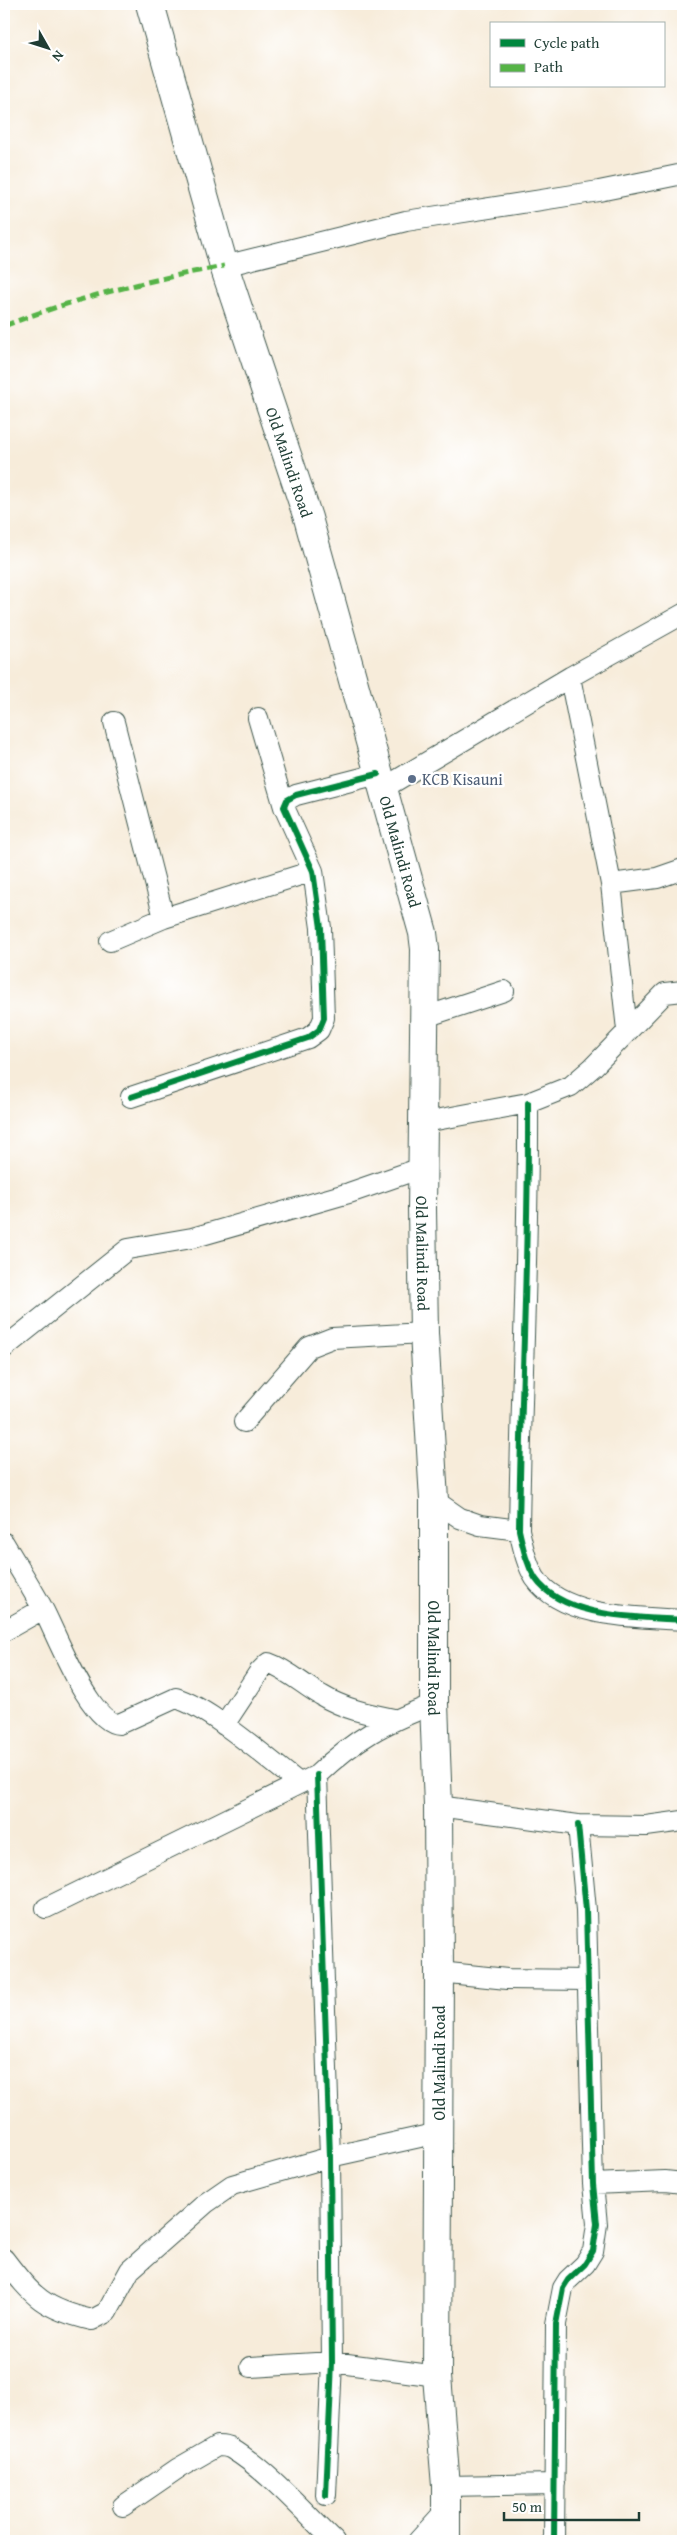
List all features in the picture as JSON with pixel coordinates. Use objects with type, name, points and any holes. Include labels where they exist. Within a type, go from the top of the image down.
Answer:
[{"type":"main road","name":"Old Malindi Road","points":[[150,4],[224,266],[308,518],[424,933],[424,1333],[434,1500],[434,1704],[438,1806],[440,1972],[437,2376],[446,2498],[446,2541]]},
{"type":"street","points":[[224,266],[406,221],[599,191],[683,174]]},
{"type":"street","points":[[284,807],[287,800],[296,795],[380,781],[683,614]]},
{"type":"street","points":[[570,677],[611,884],[627,1030]]},
{"type":"street","points":[[131,1097],[308,1038],[319,1030],[324,1018],[322,928],[313,871],[284,807],[258,718]]},
{"type":"street","points":[[114,722],[164,918]]},
{"type":"street","points":[[611,884],[657,878],[683,869]]},
{"type":"street","points":[[110,941],[164,918],[313,871]]},
{"type":"street","points":[[425,1018],[504,990]]},
{"type":"street","points":[[425,1122],[528,1102],[570,1086],[593,1067],[665,993],[683,991]]},
{"type":"street","points":[[528,1102],[528,1207],[521,1392],[520,1530],[528,1566],[536,1580],[562,1599],[582,1608],[603,1613],[683,1620]]},
{"type":"street","points":[[4,1348],[128,1249],[192,1238],[349,1193],[424,1167]]},
{"type":"street","points":[[244,1422],[309,1347],[332,1338],[424,1333]]},
{"type":"street","points":[[434,1500],[460,1518],[480,1525],[520,1530]]},
{"type":"street","points":[[4,1543],[43,1609],[83,1691],[112,1724],[119,1724],[176,1698],[185,1700],[308,1779]]},
{"type":"street","points":[[4,1631],[43,1609]]},
{"type":"street","points":[[224,1726],[259,1672],[268,1663],[280,1667],[320,1695],[349,1710],[394,1719]]},
{"type":"street","points":[[46,1908],[308,1779],[367,1734],[394,1719],[434,1704]]},
{"type":"street","points":[[308,1779],[330,2157],[332,2362],[326,2495]]},
{"type":"street","points":[[438,1806],[578,1826],[646,1826],[683,1821]]},
{"type":"street","points":[[554,2541],[556,2324],[563,2288],[568,2280],[585,2264],[593,2251],[597,2224],[593,2184],[589,2013],[586,1980],[586,1910],[578,1826]]},
{"type":"street","points":[[440,1972],[507,1979],[586,1980]]},
{"type":"street","points":[[4,2259],[23,2284],[47,2306],[70,2315],[92,2320],[107,2312],[130,2270],[206,2203],[232,2185],[330,2157],[438,2133]]},
{"type":"street","points":[[593,2184],[665,2181],[683,2183]]},
{"type":"street","points":[[251,2367],[332,2362],[437,2376]]},
{"type":"street","points":[[123,2506],[177,2469],[217,2446],[223,2446],[230,2448],[251,2464],[334,2541]]},
{"type":"street","points":[[418,2541],[446,2498],[555,2484]]},
{"type":"marked path","points":[[4,326],[85,298],[168,277],[224,266]]},
{"type":"cycle path","points":[[131,1097],[308,1038],[319,1030],[324,1018],[321,928],[313,871],[284,807],[287,800],[296,795],[378,774]]},
{"type":"cycle path","points":[[528,1103],[519,1530],[525,1555],[535,1578],[548,1591],[564,1601],[583,1609],[625,1616],[683,1620]]},
{"type":"cycle path","points":[[317,1775],[330,2157],[332,2362],[326,2495]]},
{"type":"cycle path","points":[[554,2541],[556,2324],[563,2288],[568,2280],[585,2264],[593,2251],[597,2224],[593,2184],[586,1910],[578,1825]]},
{"type":"place","name":"KCB Kisauni","points":[[412,779]]}]
